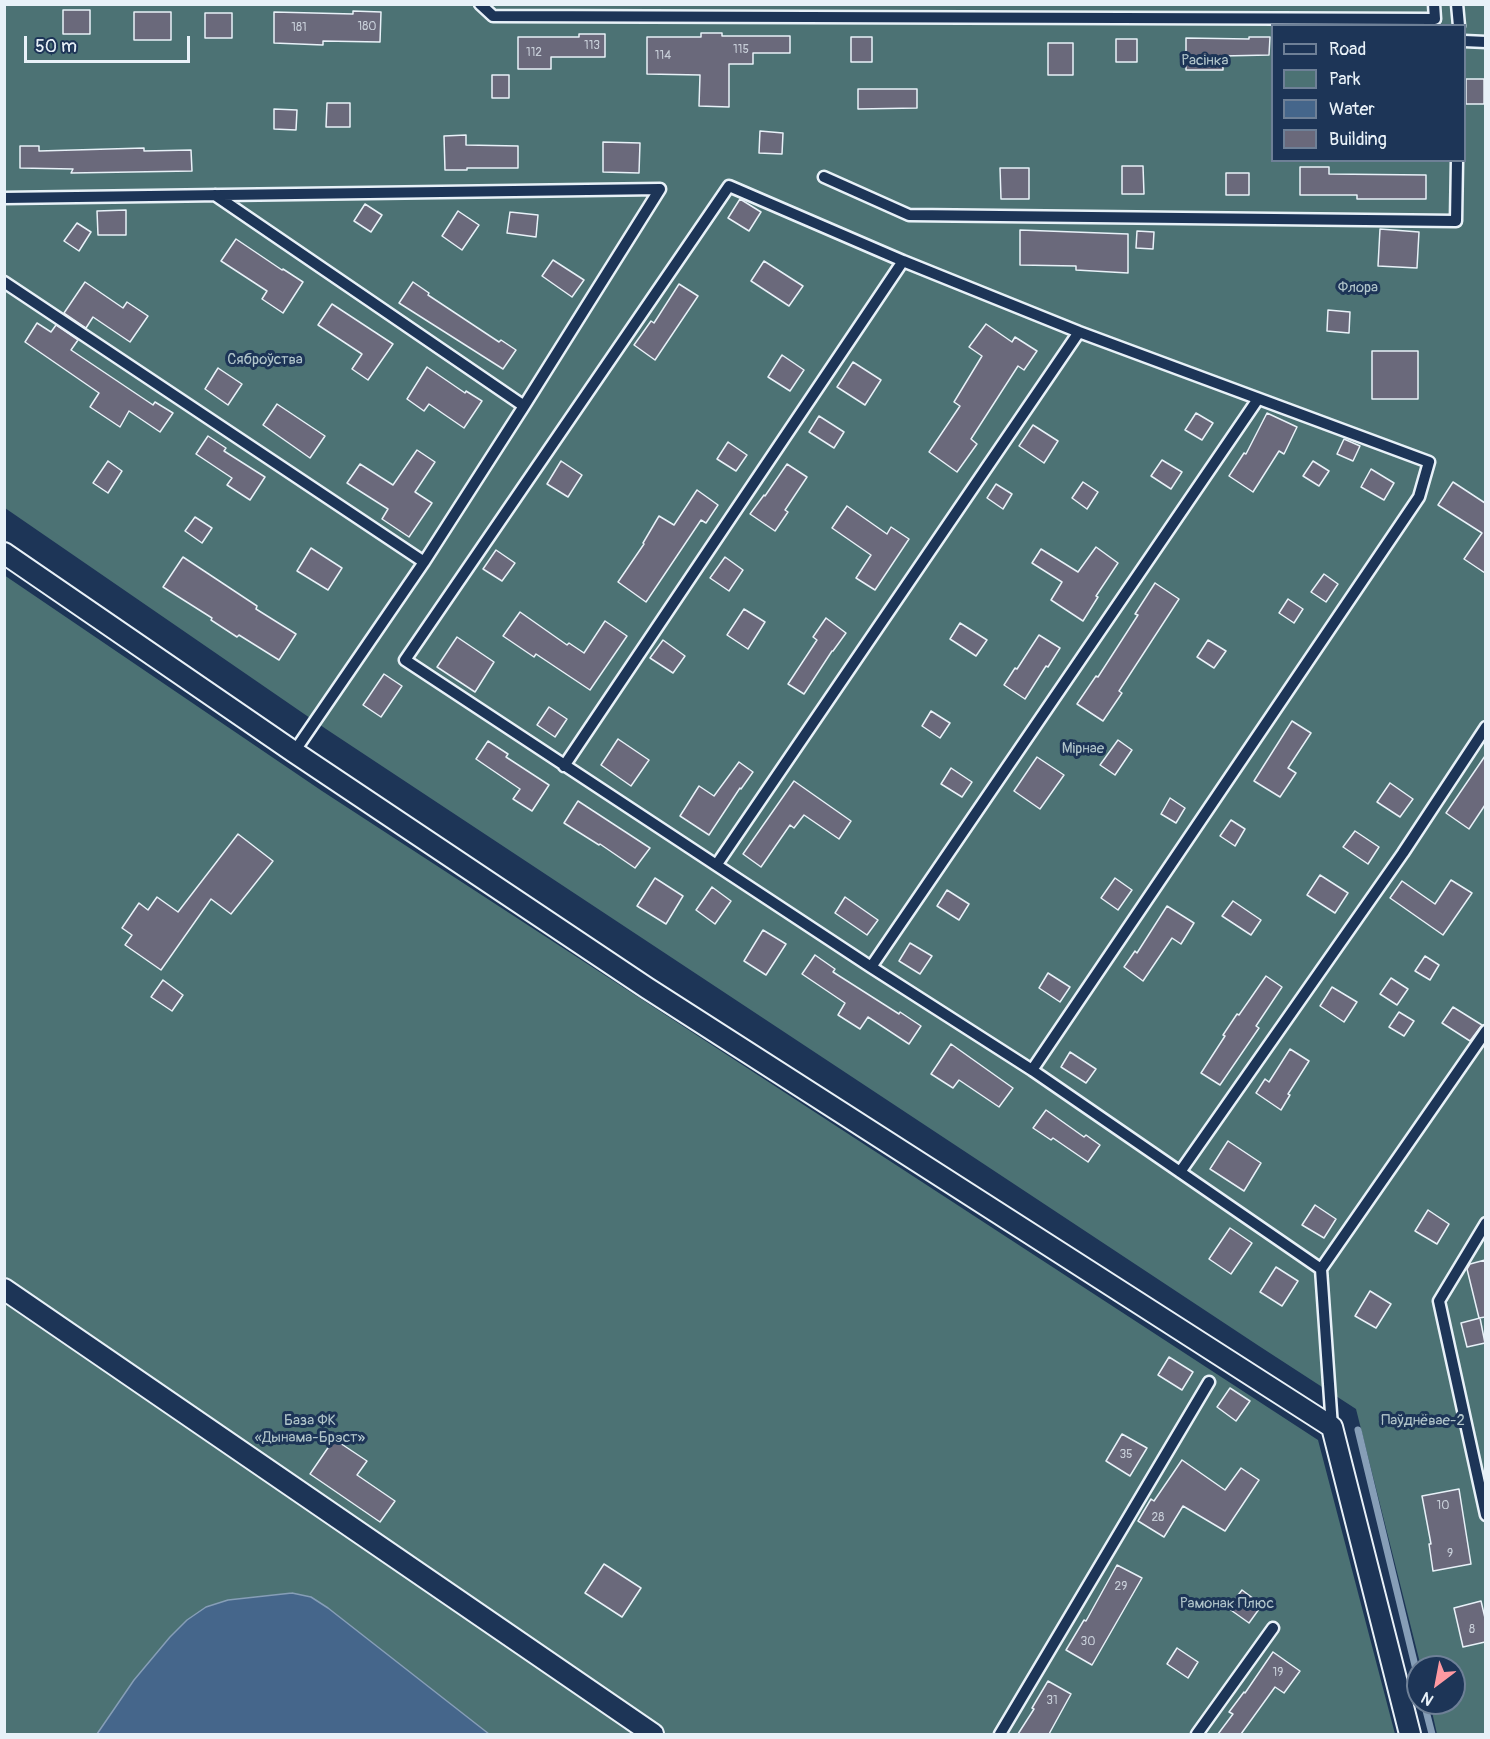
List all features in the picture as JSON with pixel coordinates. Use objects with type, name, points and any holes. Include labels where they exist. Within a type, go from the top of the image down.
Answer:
[{"type":"street","points":[[4,553],[294,752],[647,988],[1332,1427],[1410,1734]]},
{"type":"street","points":[[4,1288],[653,1734]]},
{"type":"lane","points":[[480,4],[493,16],[1435,19],[1434,4]]},
{"type":"lane","points":[[1457,4],[1459,24]]},
{"type":"lane","points":[[1466,40],[1485,42]]},
{"type":"lane","points":[[824,177],[909,215],[1456,221],[1457,162]]},
{"type":"lane","points":[[1032,1070],[1419,497],[1429,462],[1080,332],[903,261],[729,186],[405,660],[871,967],[1032,1070],[1321,1269]]},
{"type":"lane","points":[[4,198],[660,189],[424,562],[294,752]]},
{"type":"lane","points":[[215,195],[524,406]]},
{"type":"lane","points":[[564,766],[903,261]]},
{"type":"lane","points":[[4,282],[424,562]]},
{"type":"lane","points":[[717,864],[1080,332]]},
{"type":"lane","points":[[871,967],[1258,399]]},
{"type":"lane","points":[[1180,1172],[1403,853],[1485,727]]},
{"type":"lane","points":[[1332,1427],[1321,1269],[1485,1031]]},
{"type":"lane","points":[[1485,1223],[1439,1301],[1485,1515]]},
{"type":"lane","points":[[1000,1734],[1209,1382]]},
{"type":"lane","points":[[1197,1734],[1274,1628]]},
{"type":"green space","points":[[5,5],[1485,5],[1485,1734],[1437,1734],[1433,1715],[1466,1715],[1466,1655],[1418,1655],[1356,1409],[326,729],[5,508]]},
{"type":"green space","name":"База ФК «Дынама-Брэст»","points":[[4,575],[322,791],[1318,1440],[1395,1734],[1004,1734],[1096,1573],[995,1734],[5,1734]]},
{"type":"water","points":[[292,1593],[311,1597],[328,1608],[489,1734],[97,1734],[134,1680],[187,1620],[206,1607],[228,1600]]},
{"type":"building","points":[[63,10],[90,10],[90,34],[63,34]]},
{"type":"building","points":[[353,11],[381,12],[380,42],[323,41],[323,45],[274,43],[274,12],[353,14]]},
{"type":"building","points":[[134,12],[171,12],[171,40],[134,40]]},
{"type":"building","points":[[205,13],[232,13],[232,38],[205,38]]},
{"type":"building","points":[[701,33],[722,33],[722,36],[790,36],[790,53],[753,53],[753,64],[729,64],[729,107],[699,106],[700,75],[647,74],[647,37],[701,37]]},
{"type":"building","points":[[579,34],[605,34],[605,57],[551,57],[551,69],[518,69],[518,37],[579,37]]},
{"type":"building","points":[[851,37],[872,37],[872,62],[851,62]]},
{"type":"building","points":[[1249,37],[1270,37],[1269,55],[1223,56],[1223,70],[1186,70],[1186,38],[1249,39]]},
{"type":"building","points":[[1116,39],[1137,39],[1137,62],[1116,62]]},
{"type":"building","points":[[1048,43],[1073,43],[1073,75],[1048,75]]},
{"type":"building","points":[[492,75],[509,75],[509,98],[492,98]]},
{"type":"building","points":[[1466,79],[1484,79],[1484,104],[1466,104]]},
{"type":"building","points":[[858,89],[917,89],[917,108],[858,109]]},
{"type":"building","points":[[327,103],[350,103],[350,127],[326,127]]},
{"type":"building","points":[[274,109],[297,110],[296,130],[274,129]]},
{"type":"building","points":[[760,131],[783,133],[782,154],[759,153]]},
{"type":"building","points":[[466,135],[466,145],[518,146],[518,168],[445,170],[444,136]]},
{"type":"building","points":[[603,142],[640,143],[639,173],[603,172]]},
{"type":"building","points":[[20,146],[39,146],[39,151],[144,148],[144,151],[191,150],[192,171],[71,173],[73,169],[20,168]]},
{"type":"building","points":[[1122,166],[1143,166],[1144,194],[1122,194]]},
{"type":"building","points":[[1300,167],[1329,167],[1329,174],[1426,175],[1426,199],[1357,199],[1357,195],[1300,195]]},
{"type":"building","points":[[1000,168],[1029,168],[1029,199],[1001,199]]},
{"type":"building","points":[[1226,173],[1249,173],[1249,195],[1226,195]]},
{"type":"building","points":[[740,199],[761,212],[749,231],[728,218]]},
{"type":"building","points":[[365,204],[382,215],[371,232],[354,221]]},
{"type":"building","points":[[126,210],[126,235],[98,235],[97,211]]},
{"type":"building","points":[[458,211],[479,225],[462,250],[442,236]]},
{"type":"building","points":[[510,212],[538,215],[536,237],[507,233]]},
{"type":"building","points":[[77,223],[91,232],[79,251],[64,241]]},
{"type":"building","points":[[1380,229],[1419,232],[1417,268],[1378,266]]},
{"type":"building","points":[[1020,230],[1128,234],[1128,273],[1076,270],[1076,266],[1020,265]]},
{"type":"building","points":[[1137,231],[1154,232],[1153,249],[1136,248]]},
{"type":"building","points":[[236,239],[303,282],[283,313],[262,299],[267,291],[221,261]]},
{"type":"building","points":[[553,260],[584,280],[572,297],[542,276]]},
{"type":"building","points":[[764,261],[803,286],[789,306],[751,281]]},
{"type":"building","points":[[85,282],[123,308],[127,302],[148,316],[130,342],[93,317],[86,328],[64,313]]},
{"type":"building","points":[[413,282],[429,293],[428,295],[499,342],[501,340],[516,350],[503,369],[399,303]]},
{"type":"building","points":[[679,284],[698,296],[655,360],[634,345],[651,321],[654,323]]},
{"type":"building","points":[[332,304],[393,344],[368,380],[352,369],[362,354],[318,325]]},
{"type":"building","points":[[1328,310],[1350,312],[1349,333],[1327,331]]},
{"type":"building","points":[[37,323],[51,332],[56,325],[78,340],[71,350],[153,405],[155,402],[173,413],[160,432],[129,411],[120,427],[90,407],[99,393],[25,342]]},
{"type":"building","points":[[986,324],[1012,342],[1015,337],[1037,351],[1024,370],[1018,366],[971,439],[977,444],[957,472],[929,452],[960,406],[954,402],[982,356],[969,347]]},
{"type":"building","points":[[1372,351],[1418,351],[1418,399],[1372,399]]},
{"type":"building","points":[[782,355],[804,370],[790,391],[768,377]]},
{"type":"building","points":[[853,362],[881,380],[865,405],[837,387]]},
{"type":"building","points":[[427,367],[465,393],[466,391],[482,401],[464,428],[429,404],[424,411],[407,399]]},
{"type":"building","points":[[218,368],[242,384],[228,405],[205,389]]},
{"type":"building","points":[[277,404],[325,436],[310,458],[263,425]]},
{"type":"building","points":[[1196,413],[1213,423],[1202,440],[1185,430]]},
{"type":"building","points":[[1267,413],[1297,427],[1284,454],[1279,451],[1253,492],[1229,476],[1244,453],[1246,454]]},
{"type":"building","points":[[819,416],[844,432],[834,448],[809,432]]},
{"type":"building","points":[[1033,425],[1058,441],[1044,463],[1019,446]]},
{"type":"building","points":[[208,436],[226,448],[224,451],[265,477],[250,500],[227,485],[232,478],[196,454]]},
{"type":"building","points":[[1344,439],[1360,446],[1353,461],[1337,454]]},
{"type":"building","points":[[728,442],[747,455],[736,471],[717,459]]},
{"type":"building","points":[[417,450],[435,462],[415,492],[432,503],[409,537],[382,519],[388,509],[347,483],[360,464],[393,485]]},
{"type":"building","points":[[1162,460],[1182,472],[1171,489],[1151,476]]},
{"type":"building","points":[[108,461],[122,471],[108,493],[93,483]]},
{"type":"building","points":[[561,461],[582,475],[568,497],[547,484]]},
{"type":"building","points":[[1313,461],[1329,471],[1319,486],[1303,476]]},
{"type":"building","points":[[787,464],[807,477],[785,510],[788,512],[775,531],[750,514]]},
{"type":"building","points":[[1371,469],[1394,483],[1384,500],[1361,487]]},
{"type":"building","points":[[1083,482],[1098,492],[1087,509],[1072,498]]},
{"type":"building","points":[[1453,482],[1485,503],[1485,573],[1464,559],[1482,533],[1438,505]]},
{"type":"building","points":[[996,484],[1012,494],[1003,509],[987,498]]},
{"type":"building","points":[[697,490],[718,505],[706,523],[701,520],[646,602],[618,582],[644,544],[659,516],[674,525]]},
{"type":"building","points":[[847,506],[887,534],[891,527],[909,539],[875,590],[856,578],[871,555],[832,528]]},
{"type":"building","points":[[195,517],[212,528],[202,543],[185,531]]},
{"type":"building","points":[[1096,547],[1118,563],[1083,621],[1051,600],[1062,582],[1032,563],[1041,549],[1078,572]]},
{"type":"building","points":[[311,548],[342,568],[328,590],[297,571]]},
{"type":"building","points":[[496,550],[515,563],[502,581],[483,569]]},
{"type":"building","points":[[183,557],[257,606],[256,609],[296,634],[279,660],[239,635],[237,637],[163,587]]},
{"type":"building","points":[[725,557],[743,570],[729,591],[710,578]]},
{"type":"building","points":[[1324,574],[1338,584],[1326,602],[1311,592]]},
{"type":"building","points":[[1155,583],[1179,599],[1119,691],[1122,693],[1103,721],[1077,704],[1096,676],[1098,677],[1138,615],[1135,614]]},
{"type":"building","points":[[1288,599],[1303,609],[1294,623],[1279,613]]},
{"type":"building","points":[[744,609],[765,622],[748,649],[727,635]]},
{"type":"building","points":[[520,612],[567,645],[569,643],[584,653],[605,621],[627,636],[590,690],[536,654],[534,657],[503,636]]},
{"type":"building","points":[[826,618],[846,633],[804,694],[788,684],[817,640],[813,637]]},
{"type":"building","points":[[960,623],[987,640],[976,656],[950,639]]},
{"type":"building","points":[[1039,635],[1060,648],[1025,699],[1004,685]]},
{"type":"building","points":[[457,637],[494,662],[475,692],[437,667]]},
{"type":"building","points":[[663,640],[685,656],[673,673],[650,658]]},
{"type":"building","points":[[1208,640],[1226,651],[1214,668],[1197,657]]},
{"type":"building","points":[[384,674],[402,686],[381,717],[363,705]]},
{"type":"building","points":[[549,707],[567,719],[555,737],[537,725]]},
{"type":"building","points":[[931,711],[950,723],[940,738],[922,726]]},
{"type":"building","points":[[1292,721],[1311,733],[1288,768],[1296,773],[1280,797],[1254,781]]},
{"type":"building","points":[[618,739],[649,760],[631,786],[601,765]]},
{"type":"building","points":[[1118,740],[1132,750],[1115,775],[1100,765]]},
{"type":"building","points":[[488,741],[508,754],[506,757],[549,785],[532,811],[513,799],[520,789],[476,759]]},
{"type":"building","points":[[1485,756],[1485,805],[1469,829],[1446,813]]},
{"type":"building","points":[[1037,757],[1064,775],[1040,809],[1014,791]]},
{"type":"building","points":[[739,762],[753,772],[709,835],[680,816],[699,786],[714,796]]},
{"type":"building","points":[[951,768],[972,782],[962,797],[941,784]]},
{"type":"building","points":[[794,781],[851,821],[839,839],[804,815],[794,828],[790,825],[761,867],[743,854]]},
{"type":"building","points":[[1390,783],[1413,799],[1400,817],[1377,802]]},
{"type":"building","points":[[1170,798],[1185,808],[1176,823],[1161,814]]},
{"type":"building","points":[[578,801],[650,848],[635,868],[564,823]]},
{"type":"building","points":[[1231,820],[1245,829],[1235,846],[1220,836]]},
{"type":"building","points":[[1355,831],[1379,847],[1368,864],[1343,847]]},
{"type":"building","points":[[238,834],[273,861],[231,914],[211,899],[161,970],[125,945],[132,935],[122,928],[139,903],[148,910],[157,897],[178,912]]},
{"type":"building","points":[[1320,875],[1348,893],[1335,913],[1307,895]]},
{"type":"building","points":[[655,878],[683,896],[666,924],[637,906]]},
{"type":"building","points":[[1115,878],[1132,890],[1118,910],[1101,898]]},
{"type":"building","points":[[1451,880],[1472,893],[1443,935],[1390,898],[1402,881],[1435,904]]},
{"type":"building","points":[[712,887],[731,901],[715,924],[696,910]]},
{"type":"building","points":[[947,890],[969,904],[959,920],[937,906]]},
{"type":"building","points":[[845,897],[878,920],[867,935],[835,913]]},
{"type":"building","points":[[1233,901],[1261,920],[1251,935],[1222,916]]},
{"type":"building","points":[[1167,906],[1194,923],[1181,944],[1172,938],[1143,981],[1124,967],[1135,951],[1137,953]]},
{"type":"building","points":[[763,930],[786,944],[766,975],[744,961]]},
{"type":"building","points":[[910,943],[932,956],[920,974],[899,961]]},
{"type":"building","points":[[815,955],[835,969],[833,972],[921,1026],[909,1044],[868,1017],[860,1029],[838,1015],[845,1003],[802,974]]},
{"type":"building","points":[[1425,956],[1439,965],[1430,980],[1415,971]]},
{"type":"building","points":[[1048,973],[1070,987],[1060,1002],[1039,988]]},
{"type":"building","points":[[1266,976],[1282,987],[1256,1026],[1259,1028],[1220,1085],[1201,1073],[1237,1014],[1239,1015]]},
{"type":"building","points":[[1391,978],[1408,989],[1397,1005],[1380,994]]},
{"type":"building","points":[[163,980],[183,995],[172,1011],[151,997]]},
{"type":"building","points":[[1332,987],[1357,1002],[1344,1022],[1320,1006]]},
{"type":"building","points":[[1453,1007],[1482,1025],[1470,1041],[1442,1023]]},
{"type":"building","points":[[1399,1012],[1414,1021],[1404,1036],[1389,1027]]},
{"type":"building","points":[[951,1044],[1013,1088],[999,1107],[959,1080],[953,1088],[931,1074]]},
{"type":"building","points":[[1290,1049],[1309,1061],[1288,1094],[1290,1095],[1281,1110],[1256,1093],[1265,1079],[1269,1082]]},
{"type":"building","points":[[1070,1052],[1096,1069],[1086,1083],[1061,1067]]},
{"type":"building","points":[[1046,1110],[1084,1137],[1086,1135],[1100,1145],[1088,1162],[1053,1138],[1051,1140],[1033,1128]]},
{"type":"building","points":[[1228,1141],[1261,1163],[1244,1191],[1210,1169]]},
{"type":"building","points":[[1315,1205],[1336,1219],[1324,1238],[1302,1225]]},
{"type":"building","points":[[1428,1210],[1449,1224],[1437,1244],[1415,1231]]},
{"type":"building","points":[[1230,1228],[1252,1243],[1231,1274],[1209,1259]]},
{"type":"building","points":[[1485,1260],[1485,1317],[1479,1318],[1467,1269],[1470,1264]]},
{"type":"building","points":[[1276,1267],[1298,1281],[1282,1306],[1260,1292]]},
{"type":"building","points":[[1370,1291],[1391,1304],[1376,1328],[1355,1316]]},
{"type":"building","points":[[1480,1318],[1485,1343],[1467,1347],[1461,1323]]},
{"type":"building","points":[[1169,1357],[1193,1372],[1182,1390],[1158,1375]]},
{"type":"building","points":[[1230,1388],[1250,1401],[1236,1421],[1217,1407]]},
{"type":"building","points":[[1122,1434],[1147,1448],[1130,1476],[1106,1461]]},
{"type":"building","points":[[334,1439],[367,1461],[357,1475],[395,1501],[380,1522],[310,1474]]},
{"type":"building","points":[[1182,1460],[1225,1490],[1241,1468],[1259,1480],[1225,1531],[1183,1506],[1164,1537],[1138,1521],[1151,1499],[1154,1501]]},
{"type":"building","points":[[1459,1489],[1471,1564],[1433,1571],[1429,1544],[1431,1544],[1422,1496]]},
{"type":"building","points":[[604,1564],[641,1588],[622,1617],[585,1593]]},
{"type":"building","points":[[1117,1565],[1142,1578],[1092,1665],[1066,1650],[1084,1620],[1086,1621]]},
{"type":"building","points":[[1242,1590],[1262,1605],[1249,1623],[1228,1608]]},
{"type":"building","points":[[1481,1601],[1485,1618],[1485,1642],[1463,1647],[1454,1608]]},
{"type":"building","points":[[1177,1648],[1198,1662],[1188,1678],[1167,1664]]},
{"type":"building","points":[[1273,1652],[1300,1671],[1284,1693],[1275,1687],[1241,1734],[1218,1734],[1233,1714],[1229,1712]]},
{"type":"building","points":[[1048,1681],[1071,1694],[1049,1734],[1018,1734],[1034,1709],[1032,1708]]},
{"type":"waterway","points":[[1358,1430],[1412,1655]]},
{"type":"waterway","points":[[1427,1715],[1432,1734]]},
{"type":"park label","name":"Расінка","points":[[1205,61]]},
{"type":"park label","name":"Флора","points":[[1358,288]]},
{"type":"park label","name":"Сяброўства","points":[[265,360]]},
{"type":"park label","name":"Мірнае","points":[[1083,749]]},
{"type":"park label","name":"Паўднёвае-2","points":[[1423,1421]]},
{"type":"park label","name":"Рамонак Плюс","points":[[1227,1604]]}]
